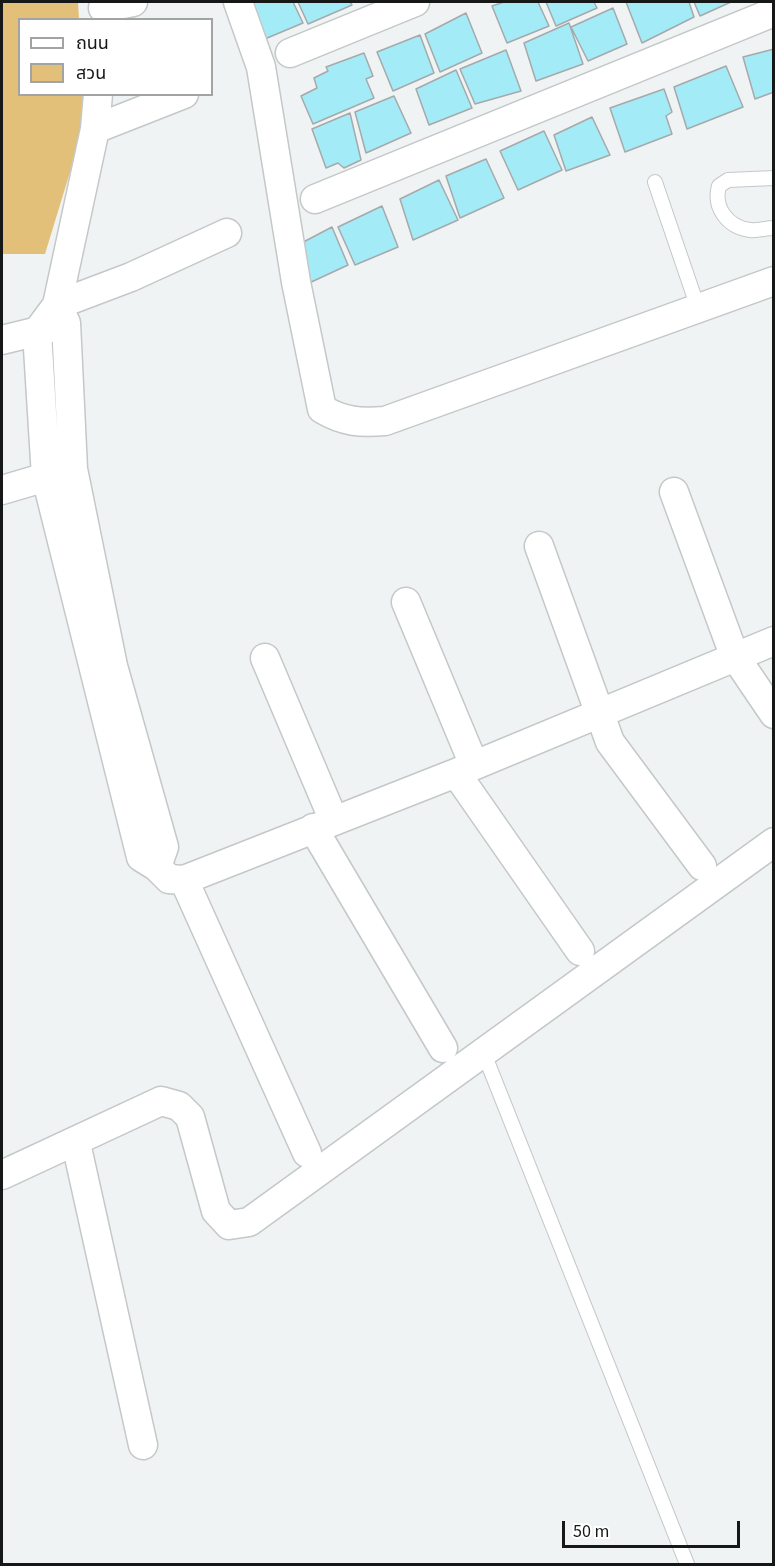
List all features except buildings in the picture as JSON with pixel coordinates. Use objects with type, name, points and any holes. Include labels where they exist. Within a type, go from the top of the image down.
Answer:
[{"type":"street","points":[[103,10],[133,2]]},
{"type":"street","points":[[238,2],[261,67],[296,282],[322,409],[342,420],[361,423],[386,421],[774,281]]},
{"type":"street","points":[[290,53],[415,2]]},
{"type":"street","points":[[315,199],[774,12]]},
{"type":"street","points":[[98,96],[95,129],[61,314],[73,469],[114,666],[164,847],[157,867]]},
{"type":"street","points":[[95,129],[179,96]]},
{"type":"street","points":[[2,340],[37,332],[61,314],[131,277],[227,233]]},
{"type":"street","points":[[37,332],[46,477],[141,857],[157,867],[169,879],[184,880],[465,769],[774,640]]},
{"type":"street","points":[[2,490],[73,469]]},
{"type":"street","points":[[674,492],[734,655],[774,714]]},
{"type":"street","points":[[539,546],[601,711],[610,742],[702,866]]},
{"type":"street","points":[[406,602],[465,769],[580,951]]},
{"type":"street","points":[[265,658],[323,824],[442,1048]]},
{"type":"street","points":[[2,1175],[76,1143],[161,1101],[179,1106],[190,1117],[216,1211],[230,1225],[249,1222],[774,842]]},
{"type":"street","points":[[184,880],[307,1153]]},
{"type":"street","points":[[76,1143],[143,1445]]},
{"type":"lane","points":[[774,178],[728,180],[719,186],[715,198],[719,210],[734,223],[749,230],[774,228]]},
{"type":"lane","points":[[655,182],[698,308]]},
{"type":"lane","points":[[483,1051],[687,1564]]},
{"type":"green space","points":[[2,2],[78,2],[79,18],[18,18],[18,96],[83,96],[85,123],[45,254],[2,254]]}]
